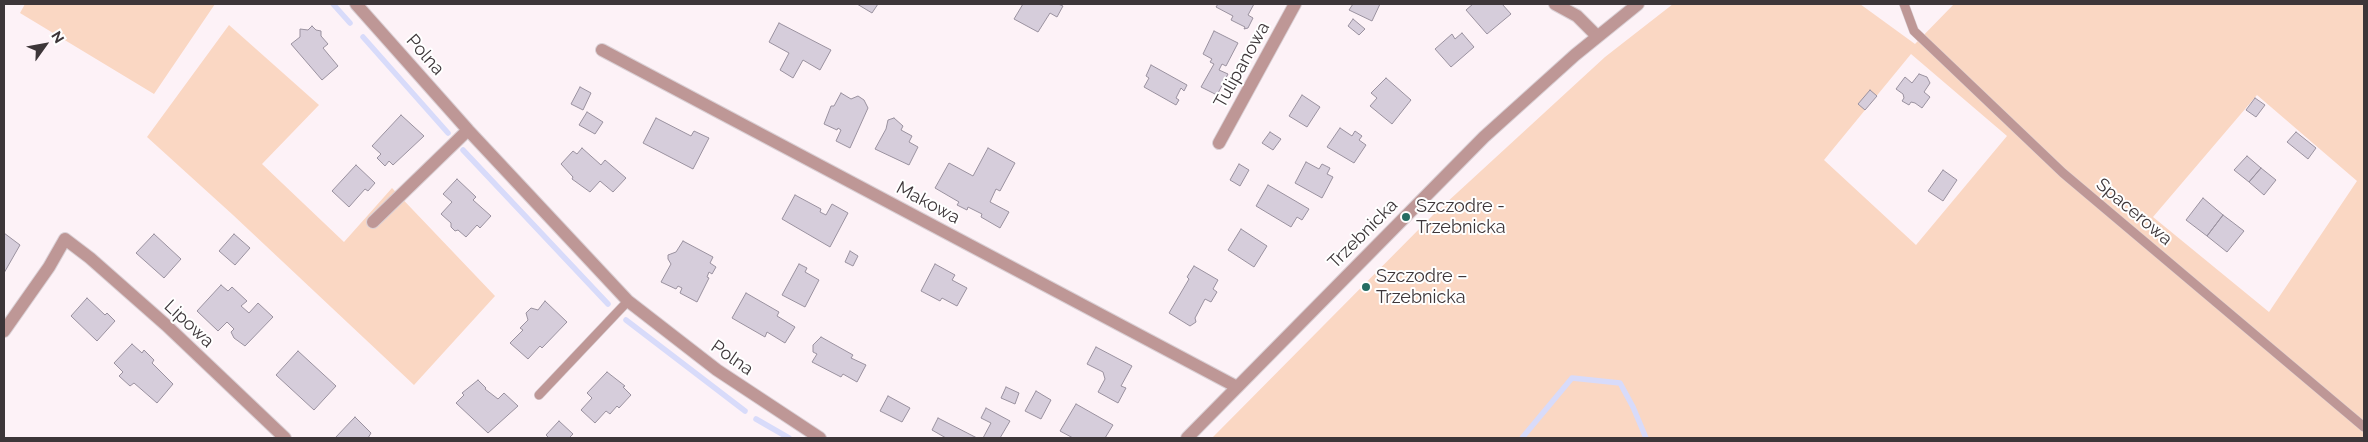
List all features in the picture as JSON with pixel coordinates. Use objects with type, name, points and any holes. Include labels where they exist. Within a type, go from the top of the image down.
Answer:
[{"type":"street","name":"Polna","points":[[356,4],[468,130],[628,301],[717,370],[820,438]]},
{"type":"street","name":"Tulipanowa","points":[[1219,143],[1295,4]]},
{"type":"street","points":[[1555,4],[1577,16],[1597,36]]},
{"type":"street","name":"Trzebnicka","points":[[1187,438],[1484,137],[1597,36],[1638,4]]},
{"type":"street","name":"Makowa","points":[[602,50],[1237,387]]},
{"type":"street","points":[[373,222],[468,130]]},
{"type":"street","name":"Lipowa","points":[[4,331],[49,267],[65,240],[90,258],[152,313],[285,438]]},
{"type":"lane","name":"Spacerowa","points":[[1904,4],[1914,31],[2063,173],[2364,427]]},
{"type":"lane","points":[[540,396],[628,301]]},
{"type":"shaded area","points":[[25,4],[215,4],[154,94],[20,13]]},
{"type":"shaded area","points":[[1673,4],[1860,4],[1915,44],[1954,4],[2364,4],[2364,438],[1212,438],[1433,215],[1605,57]],"holes":[[[1911,54],[2007,136],[1916,245],[1824,160]],[[2257,95],[2357,181],[2269,312],[2153,217]]]},
{"type":"shaded area","points":[[229,25],[319,105],[262,164],[344,242],[392,188],[495,296],[414,385],[147,137]]},
{"type":"building","points":[[857,4],[878,4],[872,13]]},
{"type":"building","points":[[1023,4],[1058,4],[1063,6],[1057,17],[1050,13],[1038,32],[1014,19]]},
{"type":"building","points":[[1218,4],[1254,4],[1248,15],[1253,18],[1248,28],[1244,29],[1245,27],[1231,20],[1233,16],[1216,7]]},
{"type":"building","points":[[1353,4],[1380,4],[1372,21],[1349,10]]},
{"type":"building","points":[[1473,4],[1502,4],[1511,14],[1487,34],[1466,10]]},
{"type":"building","points":[[1353,19],[1365,29],[1359,35],[1348,26]]},
{"type":"building","points":[[779,23],[831,50],[820,70],[803,60],[793,78],[780,70],[789,53],[769,42]]},
{"type":"building","points":[[312,26],[316,30],[321,31],[321,36],[328,44],[323,48],[338,66],[322,80],[291,44],[300,37],[300,29],[308,30]]},
{"type":"building","points":[[1214,31],[1238,43],[1226,66],[1222,64],[1219,70],[1228,74],[1217,95],[1201,87],[1214,64],[1210,62],[1212,59],[1203,54]]},
{"type":"building","points":[[1462,33],[1474,47],[1451,67],[1435,49],[1452,34],[1455,39]]},
{"type":"building","points":[[1151,65],[1187,85],[1184,91],[1181,88],[1176,98],[1179,100],[1176,105],[1144,87],[1149,78],[1146,76]]},
{"type":"building","points":[[1919,74],[1927,77],[1930,83],[1924,92],[1930,97],[1922,108],[1915,103],[1911,102],[1909,105],[1902,101],[1904,98],[1903,94],[1896,89],[1905,77],[1912,83]]},
{"type":"building","points":[[1386,78],[1411,100],[1392,124],[1370,106],[1377,98],[1371,93]]},
{"type":"building","points":[[580,87],[591,93],[583,110],[571,104]]},
{"type":"building","points":[[1870,90],[1877,96],[1865,110],[1858,104]]},
{"type":"building","points":[[841,93],[851,99],[858,96],[864,100],[868,108],[850,148],[836,141],[841,130],[824,124],[831,106],[834,106]]},
{"type":"building","points":[[1302,95],[1320,107],[1307,127],[1289,116]]},
{"type":"building","points":[[2255,98],[2265,105],[2256,117],[2246,110]]},
{"type":"building","points":[[587,112],[603,122],[595,134],[579,125]]},
{"type":"building","points":[[401,115],[424,136],[393,165],[389,161],[385,166],[377,158],[381,154],[372,146]]},
{"type":"building","points":[[656,118],[691,136],[694,131],[709,138],[693,169],[643,143]]},
{"type":"building","points":[[894,118],[903,126],[901,130],[912,136],[909,142],[918,147],[909,165],[875,149],[886,129],[888,120]]},
{"type":"building","points":[[1340,128],[1352,136],[1355,131],[1362,136],[1359,140],[1366,145],[1354,163],[1327,147]]},
{"type":"building","points":[[1270,132],[1281,139],[1273,150],[1262,143]]},
{"type":"building","points":[[2296,132],[2316,148],[2308,159],[2287,142]]},
{"type":"building","points":[[582,148],[601,165],[605,160],[626,178],[613,192],[600,181],[590,192],[572,179],[573,177],[561,164],[573,151],[577,154]]},
{"type":"building","points":[[988,148],[1015,163],[1000,191],[996,189],[990,202],[1009,212],[1000,228],[981,217],[982,214],[968,207],[967,210],[957,205],[959,202],[935,188],[949,163],[973,176]]},
{"type":"building","points":[[2247,156],[2261,168],[2249,182],[2234,170]]},
{"type":"building","points":[[1306,162],[1319,169],[1322,164],[1330,168],[1327,174],[1333,177],[1322,198],[1295,183]]},
{"type":"building","points":[[1239,164],[1249,170],[1240,186],[1230,180]]},
{"type":"building","points":[[356,165],[375,183],[368,191],[365,189],[349,207],[332,191]]},
{"type":"building","points":[[2261,168],[2276,180],[2264,195],[2249,182]]},
{"type":"building","points":[[1943,170],[1957,180],[1943,201],[1928,191]]},
{"type":"building","points":[[457,179],[476,197],[473,200],[491,216],[480,228],[477,225],[466,237],[458,230],[455,231],[451,227],[451,223],[441,214],[452,202],[443,194]]},
{"type":"building","points":[[1268,185],[1309,209],[1302,220],[1297,217],[1291,227],[1256,206]]},
{"type":"building","points":[[795,195],[821,209],[820,212],[826,215],[832,204],[848,213],[830,247],[782,219]]},
{"type":"building","points":[[2203,198],[2223,215],[2207,236],[2186,220]]},
{"type":"building","points":[[2223,215],[2244,231],[2227,252],[2207,236]]},
{"type":"building","points":[[1241,229],[1267,246],[1254,267],[1228,250]]},
{"type":"building","points":[[4,233],[20,245],[4,273]]},
{"type":"building","points":[[154,234],[181,259],[164,278],[136,253]]},
{"type":"building","points":[[234,234],[250,248],[235,265],[219,251]]},
{"type":"building","points":[[683,241],[713,257],[710,263],[716,267],[712,274],[709,272],[707,277],[709,278],[697,302],[680,293],[682,288],[678,286],[676,289],[661,282],[671,264],[668,255],[676,252]]},
{"type":"building","points":[[850,251],[858,256],[853,266],[845,262]]},
{"type":"building","points":[[799,264],[807,268],[805,272],[819,280],[805,307],[782,295]]},
{"type":"building","points":[[935,264],[955,275],[952,280],[967,288],[957,306],[942,298],[940,301],[921,291]]},
{"type":"building","points":[[1194,266],[1218,280],[1213,289],[1217,292],[1211,302],[1205,299],[1195,318],[1196,322],[1190,326],[1169,313],[1189,279],[1187,277]]},
{"type":"building","points":[[221,285],[228,291],[232,287],[247,301],[241,306],[249,313],[258,303],[273,317],[245,346],[234,338],[231,332],[234,329],[227,322],[218,331],[197,311]]},
{"type":"building","points":[[746,293],[779,312],[777,316],[795,327],[785,343],[767,332],[765,337],[732,318]]},
{"type":"building","points":[[87,298],[105,315],[107,313],[115,321],[97,341],[71,316]]},
{"type":"building","points":[[545,301],[567,322],[542,348],[540,346],[528,359],[510,343],[523,330],[520,328],[528,320],[526,313],[531,308],[538,310]]},
{"type":"building","points":[[821,337],[853,355],[851,358],[866,365],[857,382],[843,374],[841,377],[812,362],[817,354],[813,352],[813,345]]},
{"type":"building","points":[[132,344],[142,353],[144,350],[154,360],[152,363],[173,384],[157,403],[134,383],[130,386],[119,376],[123,372],[114,363]]},
{"type":"building","points":[[1096,347],[1132,366],[1121,386],[1126,388],[1118,403],[1098,392],[1105,379],[1103,372],[1087,364]]},
{"type":"building","points":[[298,351],[336,386],[314,410],[276,375]]},
{"type":"building","points":[[607,372],[625,386],[623,387],[631,395],[619,408],[617,406],[610,414],[606,411],[595,423],[581,410],[592,398],[587,393]]},
{"type":"building","points":[[478,380],[485,389],[498,399],[504,393],[518,406],[488,433],[456,403],[464,395],[462,393]]},
{"type":"building","points":[[1006,387],[1019,393],[1015,404],[1001,398]]},
{"type":"building","points":[[1036,391],[1051,400],[1041,419],[1025,411]]},
{"type":"building","points":[[888,396],[910,408],[902,422],[880,411]]},
{"type":"building","points":[[1076,404],[1113,425],[1105,438],[1073,438],[1060,431]]},
{"type":"building","points":[[986,408],[1010,421],[1000,438],[983,438],[991,423],[981,418]]},
{"type":"building","points":[[355,417],[371,433],[368,438],[335,438]]},
{"type":"building","points":[[938,418],[977,438],[946,438],[932,430]]},
{"type":"building","points":[[559,421],[573,434],[569,438],[549,438],[546,435]]},
{"type":"waterway","points":[[333,4],[350,23]]},
{"type":"waterway","points":[[363,37],[448,133]]},
{"type":"waterway","points":[[463,150],[608,304]]},
{"type":"waterway","points":[[626,320],[745,411]]},
{"type":"waterway","points":[[1522,438],[1572,378],[1620,383],[1646,438]]},
{"type":"waterway","points":[[756,419],[789,438]]},
{"type":"place","name":"Szczodre - Trzebnicka","points":[[1406,217]]},
{"type":"place","name":"Szczodre – Trzebnicka","points":[[1366,287]]}]
